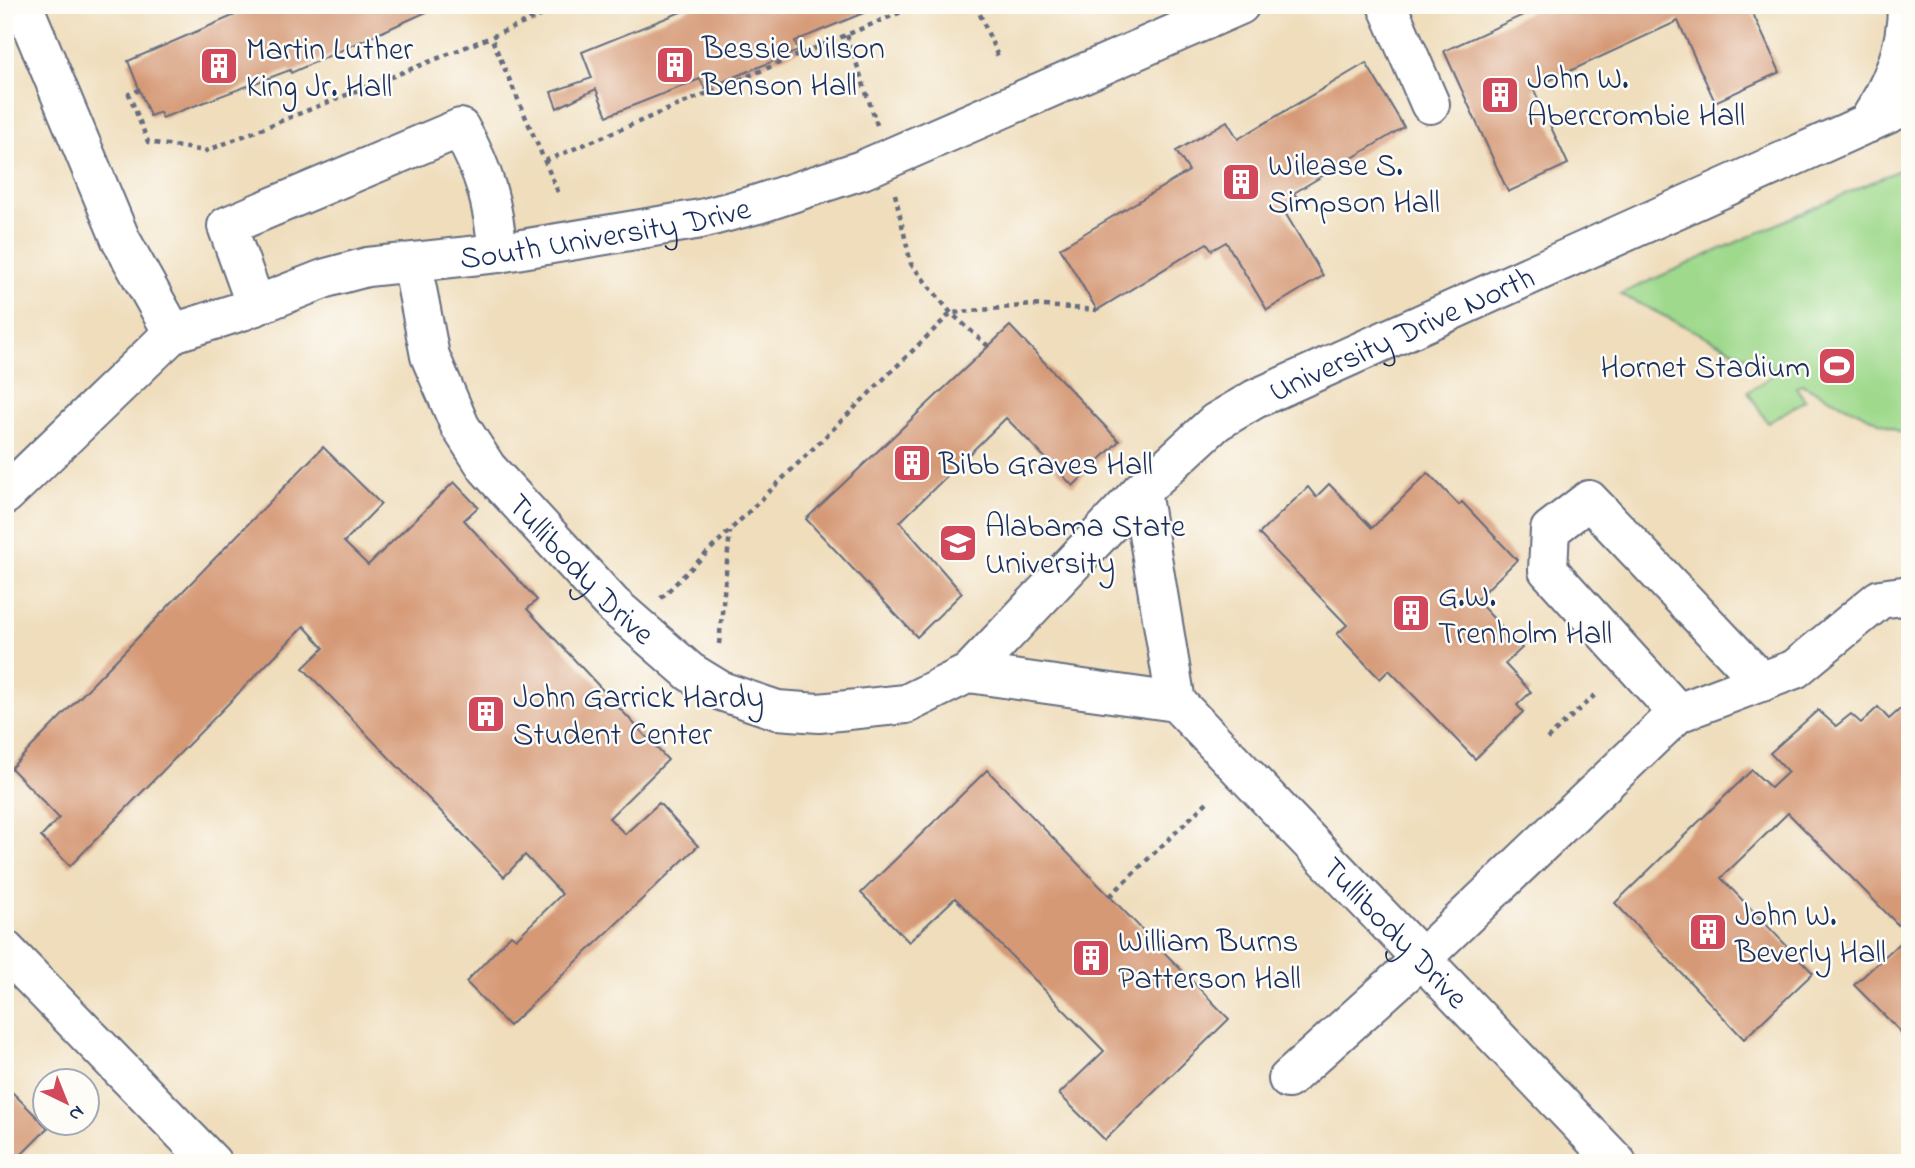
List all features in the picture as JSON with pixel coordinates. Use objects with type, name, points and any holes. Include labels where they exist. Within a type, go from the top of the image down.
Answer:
[{"type":"street","name":"South University Drive","points":[[5,495],[173,333],[256,306],[326,278],[367,267],[498,253],[701,219],[758,204],[885,160],[1240,5]]},
{"type":"street","points":[[1387,5],[1430,104]]},
{"type":"street","points":[[1867,124],[1888,90],[1903,52],[1907,5]]},
{"type":"street","points":[[21,32],[121,240],[173,333]]},
{"type":"street","name":"University Drive North","points":[[969,673],[1142,491],[1216,422],[1255,399],[1910,104]]},
{"type":"street","points":[[256,306],[227,226],[460,128],[475,153],[494,204],[498,253]]},
{"type":"street","name":"Tullibody Drive","points":[[412,263],[430,356],[460,426],[487,468],[612,604],[690,672],[744,701],[777,710],[819,713],[906,704],[969,673]]},
{"type":"street","points":[[969,673],[1176,702],[1142,491]]},
{"type":"street","points":[[1678,713],[1548,570],[1550,530],[1589,500],[1762,682]]},
{"type":"street","points":[[1288,1079],[1421,959],[1678,713],[1795,669],[1881,600],[1910,595]]},
{"type":"street","name":"Tullibody Drive","points":[[1176,702],[1617,1163]]},
{"type":"street","points":[[5,950],[212,1163]]},
{"type":"path","points":[[140,90],[129,94],[148,142],[206,151],[566,5]]},
{"type":"path","points":[[545,161],[918,5]]},
{"type":"path","points":[[976,5],[999,59]]},
{"type":"path","points":[[847,35],[874,113],[911,264],[951,313],[988,346]]},
{"type":"path","points":[[491,37],[558,192]]},
{"type":"path","points":[[657,602],[951,313],[1032,305],[1097,310]]},
{"type":"path","points":[[718,655],[730,530]]},
{"type":"path","points":[[1547,739],[1595,695]]},
{"type":"path","points":[[1110,896],[1208,801]]},
{"type":"green space","name":"Hornet Stadium","points":[[1910,165],[1910,437],[1801,384],[1796,387],[1805,400],[1768,423],[1748,392],[1777,372],[1620,294]]},
{"type":"building","name":"Martin Luther King Jr. Hall","points":[[258,5],[442,5],[291,73],[290,70],[162,118],[160,112],[150,116],[128,61]]},
{"type":"building","name":"Bessie Wilson Benson Hall","points":[[698,5],[883,5],[795,41],[798,51],[705,89],[700,79],[607,116],[596,89],[557,108],[551,92],[592,78],[582,52]]},
{"type":"building","name":"John W. Abercrombie Hall","points":[[1545,5],[1749,5],[1780,72],[1715,102],[1678,21],[1533,88],[1568,164],[1508,192],[1444,51]]},
{"type":"building","name":"Wilease S. Simpson Hall","points":[[1366,63],[1404,127],[1294,193],[1299,201],[1284,211],[1323,276],[1267,310],[1226,242],[1212,250],[1207,243],[1097,310],[1060,248],[1189,171],[1176,151],[1227,121],[1238,139]]},
{"type":"building","name":"Bibb Graves Hall","points":[[1010,326],[1119,441],[1073,486],[1006,418],[900,522],[962,593],[917,637],[806,519]]},
{"type":"building","name":"John Garrick Hardy Student Center","points":[[323,447],[381,504],[344,542],[368,565],[454,482],[478,507],[464,520],[537,600],[527,609],[668,760],[609,818],[625,834],[659,803],[698,846],[509,1026],[466,982],[511,935],[516,939],[562,894],[525,855],[504,877],[303,668],[324,648],[304,626],[70,866],[41,837],[59,818],[11,768]]},
{"type":"building","name":"G.W. Trenholm Hall","points":[[1428,473],[1459,505],[1462,502],[1517,560],[1476,600],[1522,648],[1505,664],[1531,692],[1517,705],[1523,712],[1475,759],[1389,670],[1380,679],[1337,634],[1347,625],[1259,534],[1308,487],[1316,497],[1329,484],[1372,528]]},
{"type":"building","points":[[1907,703],[1910,706],[1910,1041],[1854,985],[1908,935],[1788,813],[1721,878],[1813,973],[1744,1039],[1615,903],[1752,770],[1771,788],[1788,772],[1770,753],[1818,710],[1836,726],[1851,714],[1861,723],[1878,707],[1889,719]]},
{"type":"building","name":"William Burns Patterson Hall","points":[[987,770],[1229,1019],[1105,1140],[1059,1094],[1104,1051],[955,898],[909,942],[861,893]]},
{"type":"building","points":[[5,1085],[32,1112],[32,1136],[40,1136],[13,1163],[5,1163]]},
{"type":"place","name":"Bessie Wilson Benson Hall","points":[[675,65]]},
{"type":"place","name":"Martin Luther King Jr. Hall","points":[[219,66]]},
{"type":"place","name":"John W. Abercrombie Hall","points":[[1500,95]]},
{"type":"place","name":"Wilease S. Simpson Hall","points":[[1241,182]]},
{"type":"place","name":"Hornet Stadium","points":[[1837,366]]},
{"type":"place","name":"Bibb Graves Hall","points":[[912,463]]},
{"type":"place","name":"Alabama State University","points":[[958,543]]},
{"type":"place","name":"G.W. Trenholm Hall","points":[[1411,613]]},
{"type":"place","name":"John Garrick Hardy Student Center","points":[[486,714]]},
{"type":"place","name":"John W. Beverly Hall","points":[[1708,932]]},
{"type":"place","name":"William Burns Patterson Hall","points":[[1091,958]]}]
